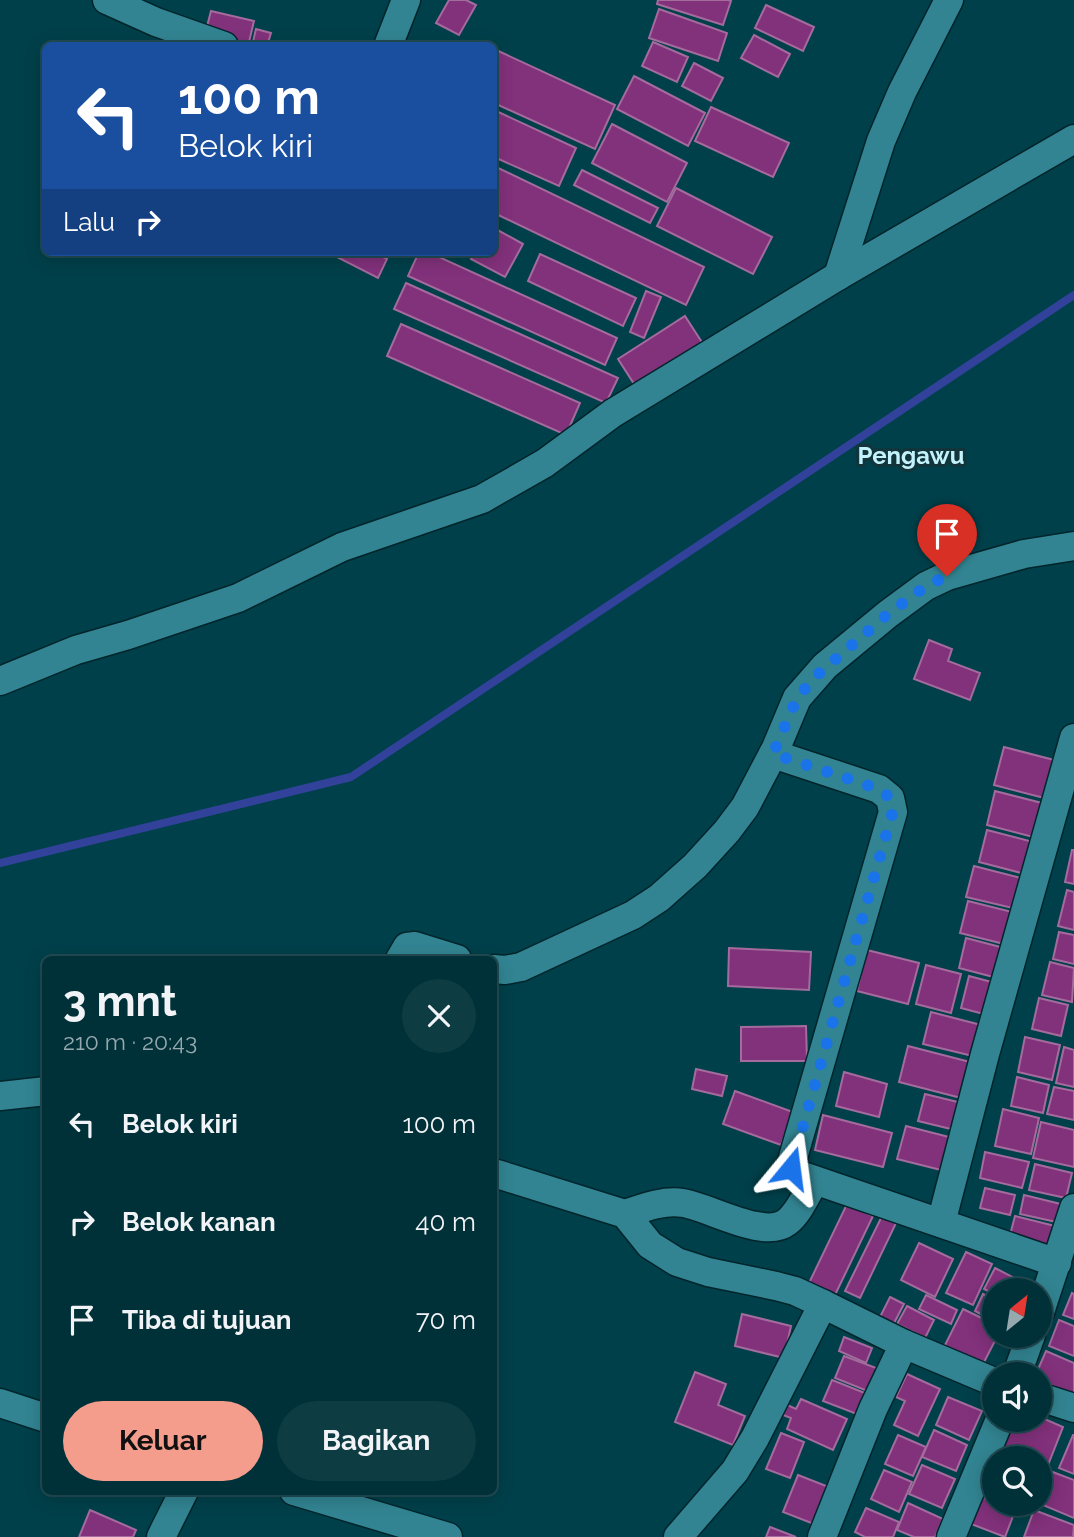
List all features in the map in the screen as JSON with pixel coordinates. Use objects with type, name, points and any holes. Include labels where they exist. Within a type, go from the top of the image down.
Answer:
[{"type":"street","points":[[107,0],[156,22],[213,42]]},
{"type":"street","points":[[389,42],[407,0]]},
{"type":"street","points":[[838,276],[881,141],[949,0]]},
{"type":"street","points":[[0,681],[76,650],[238,598],[342,547],[482,499],[545,463],[613,412],[838,276],[1074,139]]},
{"type":"street","points":[[497,969],[521,967],[633,915],[659,898],[695,866],[746,807],[773,754],[790,711],[810,682],[825,666],[913,595],[947,576],[979,566],[1024,554],[1074,546]]},
{"type":"street","points":[[941,1223],[985,1054],[1074,738]]},
{"type":"street","points":[[773,754],[879,789],[890,798],[893,811],[791,1168],[794,1173],[814,1182],[1057,1263]]},
{"type":"street","points":[[402,956],[407,947],[415,946],[447,956]]},
{"type":"street","points":[[0,1096],[42,1091]]},
{"type":"street","points":[[497,1173],[625,1214],[650,1245],[677,1262],[716,1274],[795,1291],[982,1377]]},
{"type":"street","points":[[625,1214],[668,1202],[682,1203],[760,1227],[777,1227],[785,1224],[794,1214],[814,1182]]},
{"type":"street","points":[[1052,1278],[1074,1208]]},
{"type":"street","points":[[678,1537],[735,1471],[823,1304]]},
{"type":"street","points":[[821,1537],[873,1409],[904,1343]]},
{"type":"street","points":[[1052,1401],[1074,1408]]},
{"type":"street","points":[[0,1403],[42,1417]]},
{"type":"street","points":[[951,1537],[995,1432]]},
{"type":"street","points":[[161,1537],[182,1495]]},
{"type":"street","points":[[307,1495],[448,1537]]},
{"type":"building","points":[[449,0],[466,0],[476,5],[459,35],[436,23]]},
{"type":"building","points":[[658,0],[731,1],[723,25],[657,4]]},
{"type":"building","points":[[766,5],[814,27],[803,51],[755,28]]},
{"type":"building","points":[[659,9],[727,33],[718,61],[649,38]]},
{"type":"building","points":[[211,11],[254,21],[249,42],[219,42],[204,38]]},
{"type":"building","points":[[256,29],[271,33],[268,42],[253,42]]},
{"type":"building","points":[[754,35],[790,54],[778,77],[741,58]]},
{"type":"building","points":[[653,42],[688,57],[677,82],[642,66]]},
{"type":"building","points":[[497,50],[615,105],[595,149],[497,104]]},
{"type":"building","points":[[694,63],[723,78],[711,101],[682,86]]},
{"type":"building","points":[[634,76],[705,113],[688,146],[617,109]]},
{"type":"building","points":[[711,107],[789,143],[773,177],[695,141]]},
{"type":"building","points":[[497,111],[576,148],[559,186],[497,158]]},
{"type":"building","points":[[612,124],[687,163],[667,202],[592,163]]},
{"type":"building","points":[[497,167],[704,267],[686,305],[497,214]]},
{"type":"building","points":[[582,170],[658,208],[650,223],[574,185]]},
{"type":"building","points":[[676,188],[772,237],[753,274],[657,226]]},
{"type":"building","points":[[497,230],[523,244],[505,277],[471,259],[473,256],[497,256]]},
{"type":"building","points":[[540,254],[636,298],[623,326],[528,281]]},
{"type":"building","points":[[335,256],[381,256],[387,259],[378,278]]},
{"type":"building","points":[[417,256],[437,256],[617,338],[605,365],[408,276]]},
{"type":"building","points":[[406,283],[618,378],[606,403],[394,309]]},
{"type":"building","points":[[646,291],[661,297],[644,338],[630,332]]},
{"type":"building","points":[[685,316],[705,347],[638,390],[618,359]]},
{"type":"building","points":[[401,324],[580,403],[566,435],[387,356]]},
{"type":"building","points":[[929,640],[952,649],[948,661],[980,673],[970,700],[914,679]]},
{"type":"building","points":[[1004,747],[1062,762],[1052,800],[994,785]]},
{"type":"building","points":[[995,791],[1046,804],[1037,838],[987,825]]},
{"type":"building","points":[[987,830],[1037,843],[1029,875],[979,862]]},
{"type":"building","points":[[1074,850],[1074,884],[1065,882]]},
{"type":"building","points":[[974,866],[1029,880],[1021,910],[966,897]]},
{"type":"building","points":[[1067,890],[1074,892],[1074,930],[1058,926]]},
{"type":"building","points":[[968,901],[1020,914],[1012,946],[960,933]]},
{"type":"building","points":[[1059,932],[1074,935],[1074,964],[1053,959]]},
{"type":"building","points":[[966,938],[1008,949],[1001,979],[959,968]]},
{"type":"building","points":[[729,948],[811,952],[809,990],[728,986]]},
{"type":"building","points":[[867,950],[919,963],[908,1004],[857,991]]},
{"type":"building","points":[[1050,962],[1074,968],[1072,1002],[1042,995]]},
{"type":"building","points":[[926,965],[961,974],[951,1013],[916,1004]]},
{"type":"building","points":[[969,976],[1003,985],[995,1017],[961,1008]]},
{"type":"building","points":[[1039,998],[1068,1005],[1061,1036],[1032,1029]]},
{"type":"building","points":[[931,1012],[985,1026],[977,1057],[923,1044]]},
{"type":"building","points":[[806,1026],[807,1061],[741,1061],[741,1027]]},
{"type":"building","points":[[1025,1037],[1060,1045],[1052,1080],[1018,1072]]},
{"type":"building","points":[[908,1046],[974,1063],[965,1099],[899,1082]]},
{"type":"building","points":[[1064,1047],[1074,1050],[1074,1087],[1056,1083]]},
{"type":"building","points":[[696,1069],[727,1076],[722,1096],[692,1089]]},
{"type":"building","points":[[844,1072],[887,1084],[879,1117],[836,1106]]},
{"type":"building","points":[[1017,1077],[1049,1085],[1043,1113],[1011,1106]]},
{"type":"building","points":[[1054,1087],[1074,1091],[1074,1120],[1047,1114]]},
{"type":"building","points":[[735,1091],[793,1112],[781,1145],[723,1124]]},
{"type":"building","points":[[925,1094],[962,1103],[955,1130],[918,1121]]},
{"type":"building","points":[[1003,1109],[1039,1118],[1031,1154],[995,1146]]},
{"type":"building","points":[[823,1115],[892,1133],[883,1167],[815,1150]]},
{"type":"building","points":[[1041,1122],[1074,1130],[1074,1167],[1033,1158]]},
{"type":"building","points":[[906,1126],[949,1137],[941,1170],[897,1159]]},
{"type":"building","points":[[985,1152],[1029,1162],[1022,1188],[980,1178]]},
{"type":"building","points":[[1035,1164],[1072,1173],[1066,1198],[1029,1190]]},
{"type":"building","points":[[985,1188],[1015,1195],[1010,1215],[980,1208]]},
{"type":"building","points":[[1024,1195],[1065,1205],[1061,1223],[1020,1214]]},
{"type":"building","points":[[847,1204],[873,1216],[835,1295],[809,1283]]},
{"type":"building","points":[[883,1214],[897,1221],[860,1298],[845,1291]]},
{"type":"building","points":[[1015,1216],[1059,1227],[1054,1249],[1009,1239]]},
{"type":"building","points":[[919,1243],[953,1259],[935,1297],[901,1280]]},
{"type":"building","points":[[966,1252],[992,1264],[986,1278],[982,1278],[982,1286],[973,1305],[946,1293]]},
{"type":"building","points":[[995,1268],[1014,1278],[990,1278]]},
{"type":"building","points":[[1072,1293],[1074,1294],[1074,1319],[1063,1315]]},
{"type":"building","points":[[926,1295],[957,1310],[951,1324],[919,1309]]},
{"type":"building","points":[[982,1296],[982,1315],[975,1311]]},
{"type":"building","points":[[890,1297],[904,1304],[892,1327],[878,1321]]},
{"type":"building","points":[[907,1306],[934,1320],[925,1338],[897,1324]]},
{"type":"building","points":[[963,1309],[982,1318],[982,1348],[991,1348],[980,1370],[942,1351]]},
{"type":"building","points":[[742,1314],[791,1326],[784,1358],[735,1346]]},
{"type":"building","points":[[1059,1320],[1074,1326],[1074,1356],[1052,1347],[1052,1338]]},
{"type":"building","points":[[844,1337],[872,1348],[866,1363],[839,1351]]},
{"type":"building","points":[[1046,1351],[1074,1363],[1074,1395],[1052,1385],[1052,1362],[1041,1362]]},
{"type":"building","points":[[844,1356],[879,1369],[870,1392],[835,1378]]},
{"type":"building","points":[[695,1372],[726,1384],[718,1405],[745,1416],[733,1445],[675,1422]]},
{"type":"building","points":[[907,1374],[940,1389],[918,1436],[894,1425],[905,1401],[896,1397]]},
{"type":"building","points":[[832,1380],[870,1395],[862,1416],[823,1401]]},
{"type":"building","points":[[948,1397],[982,1411],[969,1440],[936,1425]]},
{"type":"building","points":[[801,1399],[847,1419],[833,1450],[787,1429],[791,1418],[778,1413],[783,1403],[796,1409]]},
{"type":"building","points":[[1052,1422],[1063,1427],[1052,1455],[1052,1446],[1003,1446],[1009,1432],[1052,1432]]},
{"type":"building","points":[[934,1430],[967,1445],[956,1471],[922,1457]]},
{"type":"building","points":[[781,1433],[804,1442],[790,1478],[766,1469]]},
{"type":"building","points":[[898,1435],[926,1447],[913,1476],[885,1464]]},
{"type":"building","points":[[1074,1435],[1074,1474],[1059,1468]]},
{"type":"building","points":[[922,1465],[955,1479],[942,1508],[909,1494]]},
{"type":"building","points":[[884,1470],[912,1482],[899,1512],[871,1499]]},
{"type":"building","points":[[1052,1472],[1074,1480],[1074,1518],[1052,1509]]},
{"type":"building","points":[[798,1475],[834,1489],[819,1526],[783,1512]]},
{"type":"building","points":[[977,1495],[982,1497],[982,1516],[1013,1516],[1005,1537],[966,1522]]},
{"type":"building","points":[[908,1503],[943,1519],[935,1537],[914,1537],[897,1530]]},
{"type":"building","points":[[866,1508],[899,1522],[893,1537],[865,1537],[855,1532]]},
{"type":"building","points":[[90,1510],[136,1530],[133,1537],[79,1537]]},
{"type":"building","points":[[1032,1516],[1050,1516],[1074,1525],[1073,1537],[1024,1537]]},
{"type":"building","points":[[770,1527],[796,1537],[766,1537]]},
{"type":"waterway","points":[[0,863],[351,777],[1074,295]]},
{"type":"district","name":"Pengawu","points":[[911,456]]},
{"type":"route","points":[[791,1168],[893,811],[890,798],[879,789],[773,754],[797,698],[825,666],[913,595],[947,576]]}]
